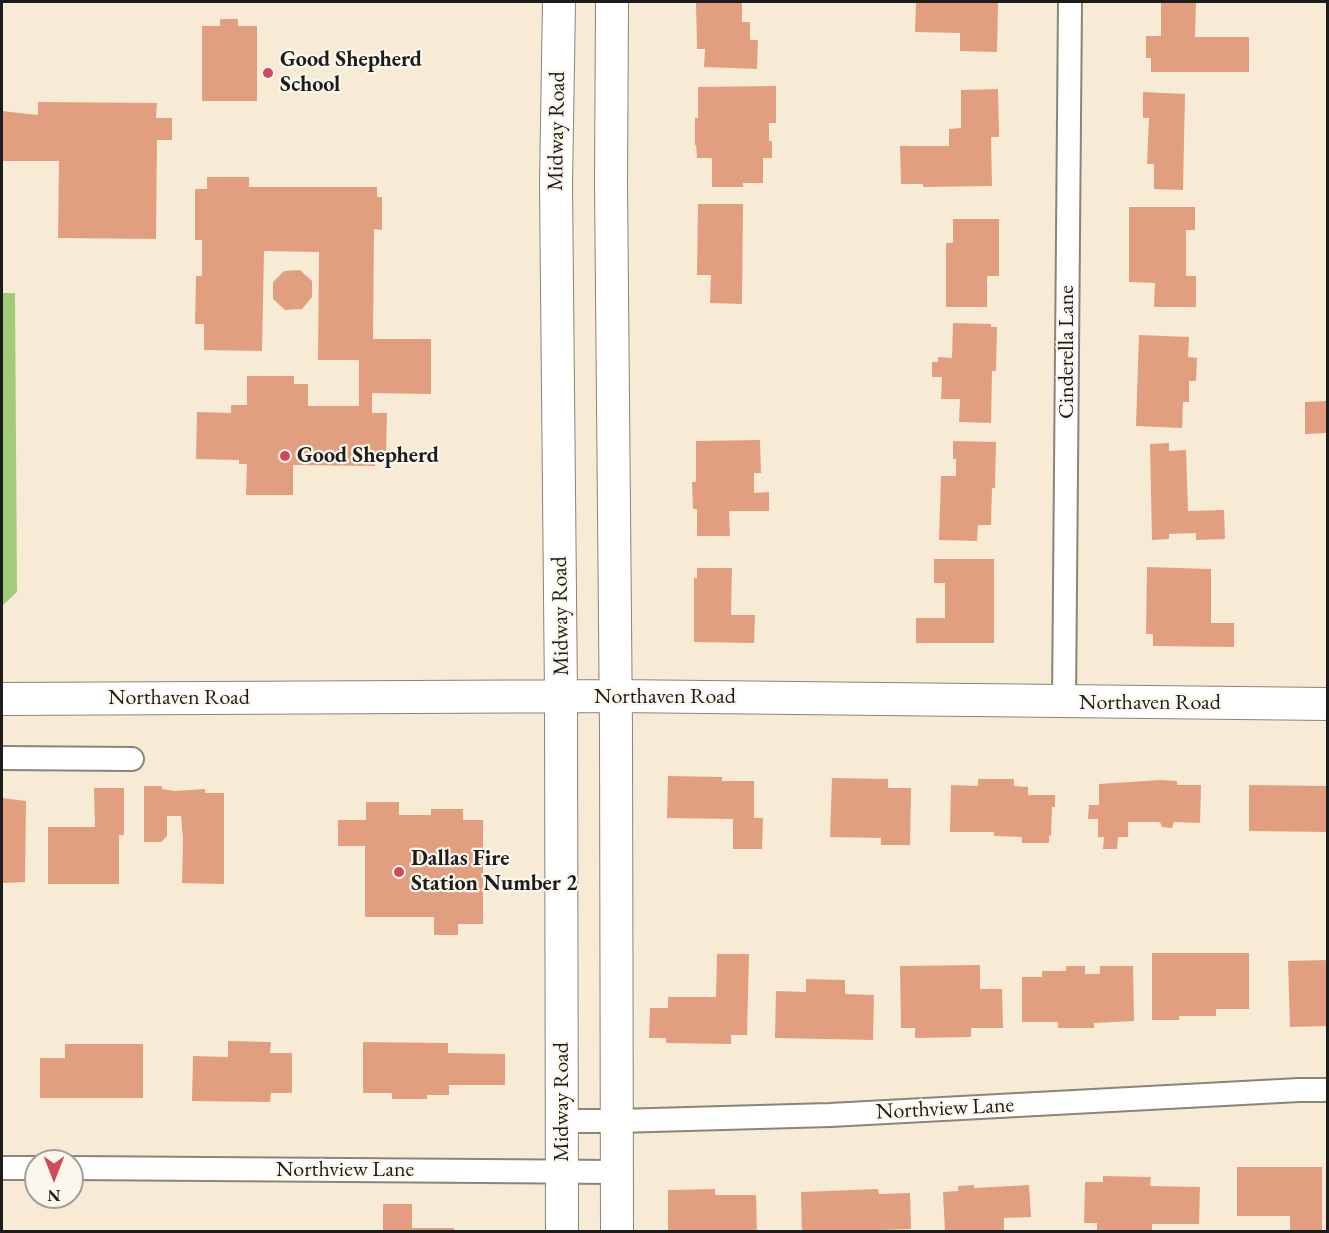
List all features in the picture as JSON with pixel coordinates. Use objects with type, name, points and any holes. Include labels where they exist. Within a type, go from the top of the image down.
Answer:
[{"type":"main road","name":"Midway Road","points":[[559,2],[556,184],[561,697],[562,1232]]},
{"type":"main road","points":[[612,2],[617,1232]]},
{"type":"main road","name":"Northaven Road","points":[[2,699],[616,696],[1328,704]]},
{"type":"street","name":"Cinderella Lane","points":[[1064,702],[1070,2]]},
{"type":"street","points":[[2,758],[132,759]]},
{"type":"street","name":"Northview Lane","points":[[562,1120],[617,1121],[830,1115],[1328,1090]]},
{"type":"street","points":[[2,1168],[24,1168]]},
{"type":"street","name":"Northview Lane","points":[[84,1168],[617,1172]]},
{"type":"green space","points":[[2,293],[15,293],[17,592],[2,606]]},
{"type":"building","points":[[696,2],[742,2],[742,22],[750,22],[750,40],[758,40],[757,69],[704,67],[705,49],[697,49]]},
{"type":"building","points":[[916,2],[998,2],[997,52],[960,51],[960,33],[915,32]]},
{"type":"building","points":[[1161,2],[1196,2],[1195,37],[1249,37],[1249,72],[1151,72],[1151,58],[1146,58],[1146,36],[1161,36]]},
{"type":"building","points":[[220,19],[238,19],[238,26],[257,26],[257,101],[202,101],[202,26],[220,26]]},
{"type":"building","points":[[776,86],[776,123],[769,123],[772,158],[763,158],[763,183],[743,183],[743,187],[712,187],[712,158],[697,158],[695,145],[698,87]]},
{"type":"building","points":[[998,89],[999,137],[991,137],[992,186],[923,187],[923,184],[901,184],[900,146],[949,146],[949,129],[961,128],[961,90]]},
{"type":"building","points":[[1143,92],[1185,94],[1183,190],[1154,189],[1154,164],[1147,164],[1149,118],[1143,118]]},
{"type":"building","points":[[38,102],[157,103],[156,118],[172,118],[172,140],[157,140],[156,239],[58,238],[59,161],[2,161],[2,111],[38,115]]},
{"type":"building","points":[[207,177],[249,177],[249,187],[377,187],[377,197],[382,197],[382,230],[374,229],[373,339],[431,339],[431,394],[372,393],[372,413],[387,413],[386,458],[375,458],[375,466],[293,465],[293,495],[246,495],[247,464],[239,464],[239,460],[196,459],[197,412],[231,413],[231,405],[247,405],[247,376],[294,376],[294,384],[308,384],[308,406],[359,406],[359,360],[318,360],[319,252],[264,251],[262,351],[204,350],[204,324],[195,324],[196,276],[202,276],[202,240],[195,240],[195,189],[207,189]]},
{"type":"building","points":[[698,204],[743,204],[742,304],[710,303],[711,275],[697,275]]},
{"type":"building","points":[[1129,207],[1195,207],[1195,230],[1186,230],[1186,276],[1196,276],[1196,307],[1154,307],[1155,283],[1129,282]]},
{"type":"building","points":[[953,219],[999,219],[999,276],[987,276],[987,307],[946,307],[946,243],[953,243]]},
{"type":"building","points":[[300,270],[312,281],[312,297],[302,309],[285,310],[273,299],[273,282],[284,271]]},
{"type":"building","points":[[953,323],[991,324],[991,327],[997,327],[996,371],[992,371],[991,423],[959,422],[960,399],[941,399],[942,377],[932,377],[932,362],[938,362],[938,357],[952,358]]},
{"type":"building","points":[[1139,335],[1189,337],[1188,357],[1197,358],[1196,381],[1189,381],[1189,402],[1183,402],[1182,428],[1136,426]]},
{"type":"building","points":[[1328,401],[1328,433],[1305,434],[1305,402]]},
{"type":"building","points":[[760,440],[761,473],[754,473],[754,493],[769,492],[769,511],[729,511],[730,536],[697,536],[697,509],[693,509],[692,482],[696,482],[696,441]]},
{"type":"building","points":[[953,441],[996,442],[991,525],[978,525],[977,541],[939,540],[941,476],[956,476]]},
{"type":"building","points":[[1169,443],[1169,451],[1186,450],[1188,511],[1224,510],[1225,539],[1196,540],[1196,533],[1169,534],[1169,539],[1152,540],[1150,444]]},
{"type":"building","points":[[934,559],[994,559],[994,643],[916,643],[916,618],[945,618],[945,583],[934,583]]},
{"type":"building","points":[[1147,567],[1211,569],[1211,623],[1234,623],[1234,647],[1153,646],[1153,634],[1146,634]]},
{"type":"building","points":[[697,568],[732,568],[731,615],[755,615],[754,643],[694,642],[694,578],[697,578]]},
{"type":"building","points":[[668,776],[722,777],[722,781],[754,781],[754,818],[763,818],[762,849],[733,849],[733,819],[667,818]]},
{"type":"building","points":[[832,778],[888,779],[888,788],[911,788],[910,845],[881,845],[881,838],[830,837]]},
{"type":"building","points":[[978,779],[1014,779],[1014,786],[1028,787],[1028,795],[1055,795],[1049,843],[1022,843],[1022,837],[994,836],[994,832],[950,832],[951,785],[978,786]]},
{"type":"building","points":[[1177,781],[1177,785],[1201,785],[1200,823],[1174,822],[1172,828],[1162,827],[1160,822],[1128,822],[1128,837],[1118,837],[1117,849],[1103,849],[1104,837],[1098,837],[1098,819],[1088,819],[1089,805],[1099,805],[1099,784]]},
{"type":"building","points":[[1249,785],[1328,786],[1328,832],[1249,831]]},
{"type":"building","points":[[144,786],[162,786],[162,789],[175,791],[205,789],[205,793],[224,793],[224,884],[182,883],[181,816],[167,816],[167,836],[161,842],[144,842]]},
{"type":"building","points":[[94,788],[124,788],[124,835],[119,835],[119,884],[48,884],[48,827],[95,827]]},
{"type":"building","points":[[2,798],[26,801],[25,882],[2,883]]},
{"type":"building","points":[[366,802],[399,802],[399,815],[431,815],[431,809],[463,809],[463,820],[483,820],[483,924],[458,924],[458,935],[434,935],[434,917],[365,917],[365,846],[338,846],[338,820],[366,820]]},
{"type":"building","points":[[1152,953],[1249,953],[1249,1009],[1216,1009],[1216,1016],[1179,1016],[1179,1020],[1152,1020]]},
{"type":"building","points":[[717,954],[749,954],[747,1035],[731,1035],[731,1044],[666,1043],[666,1038],[649,1038],[650,1008],[668,1008],[668,997],[716,997]]},
{"type":"building","points":[[1328,960],[1328,1026],[1290,1027],[1288,961]]},
{"type":"building","points":[[980,965],[980,989],[1002,989],[1003,1028],[971,1028],[971,1037],[915,1038],[915,1028],[901,1028],[900,966]]},
{"type":"building","points":[[1066,966],[1085,966],[1085,974],[1100,974],[1100,966],[1133,966],[1134,1021],[1094,1023],[1094,1028],[1058,1028],[1058,1022],[1022,1022],[1022,977],[1042,977],[1042,971],[1066,971]]},
{"type":"building","points":[[806,979],[845,980],[845,994],[874,995],[873,1040],[775,1038],[776,991],[806,992]]},
{"type":"building","points":[[228,1041],[271,1042],[270,1053],[292,1053],[292,1093],[271,1093],[270,1102],[192,1101],[193,1056],[228,1057]]},
{"type":"building","points":[[363,1042],[448,1043],[448,1053],[505,1054],[505,1085],[449,1085],[449,1095],[427,1095],[427,1099],[392,1099],[392,1093],[363,1093]]},
{"type":"building","points":[[65,1044],[143,1044],[143,1098],[40,1098],[40,1058],[65,1058]]},
{"type":"building","points":[[1237,1167],[1322,1167],[1322,1232],[1290,1232],[1290,1216],[1237,1216]]},
{"type":"building","points":[[1103,1176],[1151,1177],[1150,1186],[1200,1187],[1199,1224],[1152,1224],[1152,1232],[1097,1232],[1097,1223],[1084,1223],[1085,1182],[1103,1182]]},
{"type":"building","points":[[974,1185],[974,1188],[1029,1185],[1031,1217],[1004,1218],[1004,1232],[945,1232],[943,1192],[958,1191],[958,1186]]},
{"type":"building","points":[[715,1189],[715,1195],[756,1195],[757,1232],[668,1232],[668,1190]]},
{"type":"building","points":[[878,1189],[879,1194],[910,1193],[911,1229],[881,1230],[881,1232],[802,1232],[801,1192]]},
{"type":"building","points":[[383,1204],[412,1204],[412,1228],[454,1228],[454,1232],[383,1231]]},
{"type":"place","name":"Good Shepherd School","points":[[268,73]]},
{"type":"place","name":"Good Shepherd","points":[[285,456]]},
{"type":"place","name":"Dallas Fire Station Number 2","points":[[399,872]]}]
